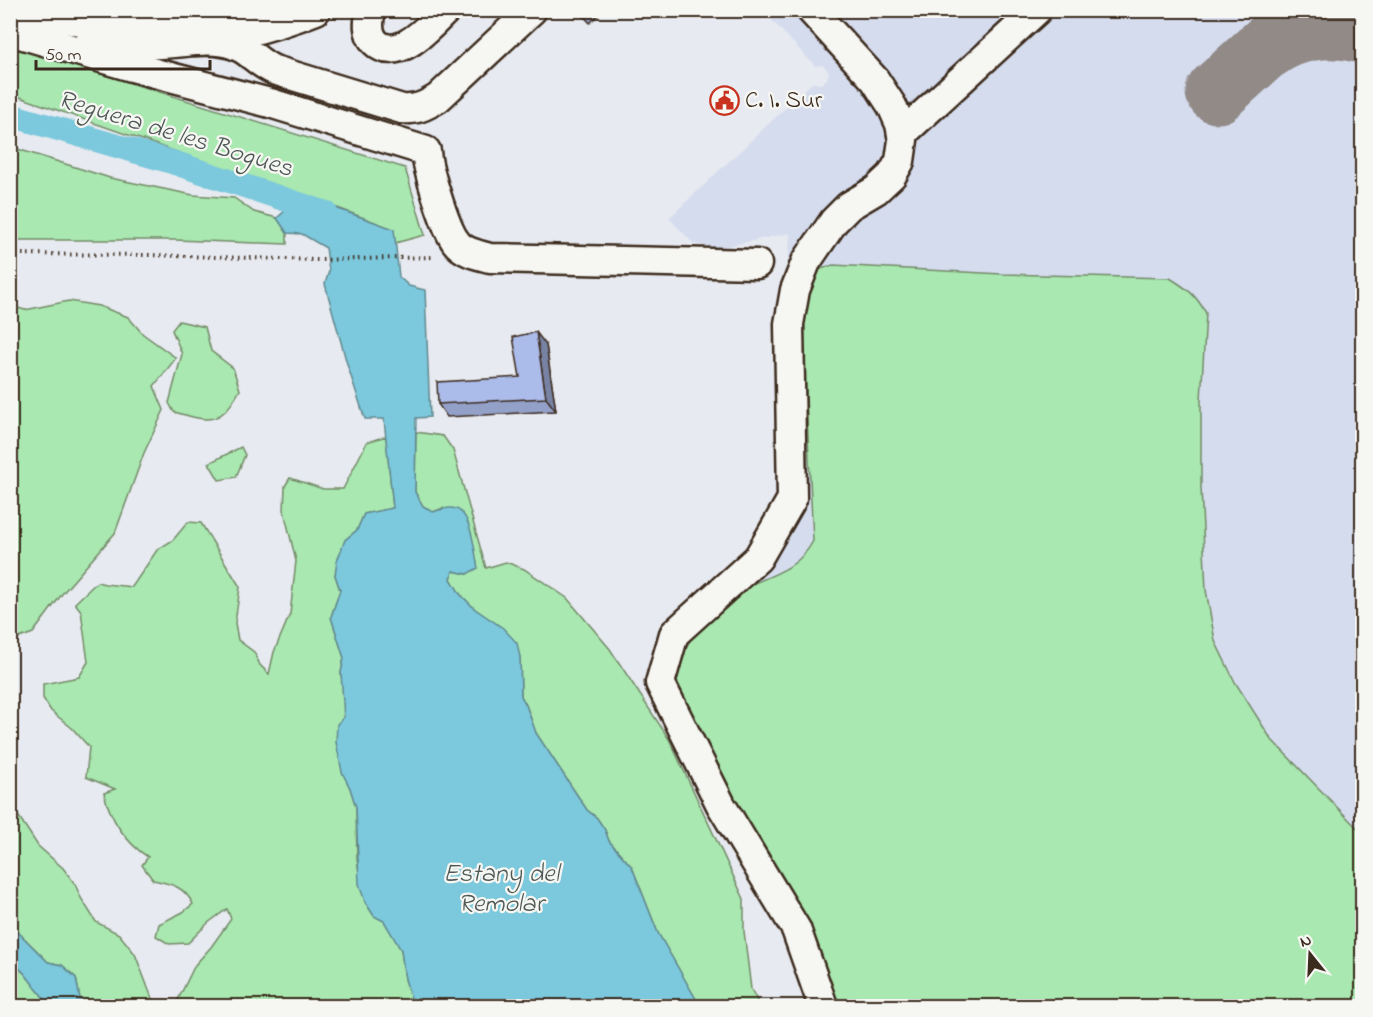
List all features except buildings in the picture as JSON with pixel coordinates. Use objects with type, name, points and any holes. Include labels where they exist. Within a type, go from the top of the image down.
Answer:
[{"type":"lane","points":[[16,10],[54,18],[104,23],[198,19],[240,10]]},
{"type":"lane","points":[[270,103],[245,92],[236,82],[233,65],[243,49],[260,37],[316,10]]},
{"type":"lane","points":[[10,30],[52,38],[112,44],[164,45],[255,32],[329,10]]},
{"type":"lane","points":[[371,10],[369,27],[373,39],[378,45],[396,48],[413,42],[446,10]]},
{"type":"lane","points":[[196,41],[219,41],[243,49],[274,70],[402,109],[412,110],[424,107],[438,98],[532,10]]},
{"type":"lane","points":[[811,10],[875,80],[892,106],[903,140],[900,161],[892,175],[876,189],[849,206],[834,221],[806,262],[795,290],[789,324],[792,499],[758,558],[674,634],[660,683],[721,805],[796,929],[824,1006]]},
{"type":"lane","points":[[902,134],[1037,10]]},
{"type":"lane","points":[[10,30],[132,67],[270,103],[426,151],[429,171],[456,242],[468,251],[490,258],[757,264]]},
{"type":"path","points":[[10,254],[148,255],[318,261],[414,257]]},
{"type":"shaded area","points":[[763,11],[1362,11],[1362,1006],[788,945],[693,765],[663,637],[759,542],[774,505],[790,233],[718,248],[694,244],[669,218],[812,83],[821,84],[827,79],[829,72],[823,65],[815,66]]},
{"type":"green space","points":[[11,46],[405,168],[425,235],[395,243],[393,229],[11,94]]},
{"type":"green space","points":[[11,147],[110,178],[193,195],[234,198],[254,212],[277,218],[287,233],[287,244],[175,240],[11,240]]},
{"type":"green space","points":[[833,265],[1002,274],[1170,278],[1187,289],[1198,301],[1206,313],[1201,400],[1201,488],[1206,590],[1215,641],[1235,682],[1271,739],[1362,833],[1362,1006],[835,1006],[678,694],[674,673],[678,659],[691,639],[725,598],[787,568],[806,552],[813,541],[802,312],[808,286],[818,270]]},
{"type":"green space","points":[[69,301],[99,306],[128,317],[143,334],[176,358],[154,386],[164,410],[144,453],[115,533],[62,594],[33,633],[11,641],[11,306],[25,310]]},
{"type":"green space","points":[[179,321],[205,327],[211,351],[233,368],[240,390],[226,410],[213,418],[196,418],[174,412],[169,403],[182,354],[172,330]]},
{"type":"green space","points":[[416,432],[443,436],[453,450],[486,568],[506,562],[524,569],[567,598],[610,649],[669,739],[744,899],[744,931],[751,989],[760,1006],[700,1006],[658,933],[632,867],[609,841],[597,818],[587,810],[536,733],[521,696],[520,657],[502,628],[475,609],[460,594],[451,579],[453,571],[467,574],[443,508],[433,512],[423,506],[415,492]]},
{"type":"green space","points":[[386,436],[393,508],[364,514],[357,530],[345,540],[335,575],[340,590],[331,617],[344,658],[341,673],[344,695],[342,771],[356,807],[357,860],[365,902],[374,916],[384,921],[401,950],[405,979],[414,1006],[175,1006],[195,965],[231,919],[227,909],[208,923],[188,943],[169,944],[156,936],[159,924],[183,912],[193,904],[181,890],[153,880],[142,865],[148,857],[120,830],[110,812],[104,793],[115,789],[86,777],[89,747],[72,728],[51,711],[43,698],[43,684],[79,677],[88,662],[81,611],[75,603],[97,582],[132,587],[157,550],[173,540],[188,522],[201,523],[240,587],[235,623],[238,640],[254,652],[260,665],[269,674],[274,652],[290,614],[296,561],[284,511],[285,486],[290,478],[323,489],[343,489],[367,442]]},
{"type":"green space","points":[[241,447],[245,455],[236,477],[219,480],[209,463]]},
{"type":"green space","points":[[10,803],[38,846],[63,868],[75,884],[96,922],[119,934],[135,954],[155,1006],[85,1006],[80,999],[76,978],[62,965],[48,962],[11,925]]},
{"type":"green space","points":[[10,960],[25,974],[50,1006],[11,1006]]},
{"type":"water","name":"Estany del Remolar","points":[[302,196],[394,229],[399,277],[409,286],[425,290],[430,417],[416,418],[415,492],[423,506],[433,512],[451,508],[465,516],[478,568],[467,574],[453,571],[451,579],[460,594],[475,609],[503,628],[517,643],[520,657],[521,696],[536,733],[587,810],[597,818],[609,841],[632,867],[658,933],[700,1006],[413,1005],[405,979],[401,950],[384,921],[374,916],[365,902],[359,884],[356,807],[342,772],[336,742],[337,724],[344,717],[341,673],[344,658],[331,617],[340,590],[335,575],[337,561],[345,540],[357,530],[364,514],[393,508],[384,419],[365,419],[325,284],[329,271],[326,248],[302,234],[287,233],[277,218]]},
{"type":"water","points":[[11,925],[48,962],[62,965],[76,978],[80,999],[85,1006],[50,1006],[11,960]]},
{"type":"waterway","name":"Reguera de les Bogues","points":[[10,115],[172,162],[326,213]]},
{"type":"taxiway","points":[[1217,92],[1307,10]]},
{"type":"taxiway","points":[[1267,48],[1289,36],[1313,29],[1337,28],[1362,32]]},
{"type":"place","name":"C. I. Sur","points":[[724,101]]}]
